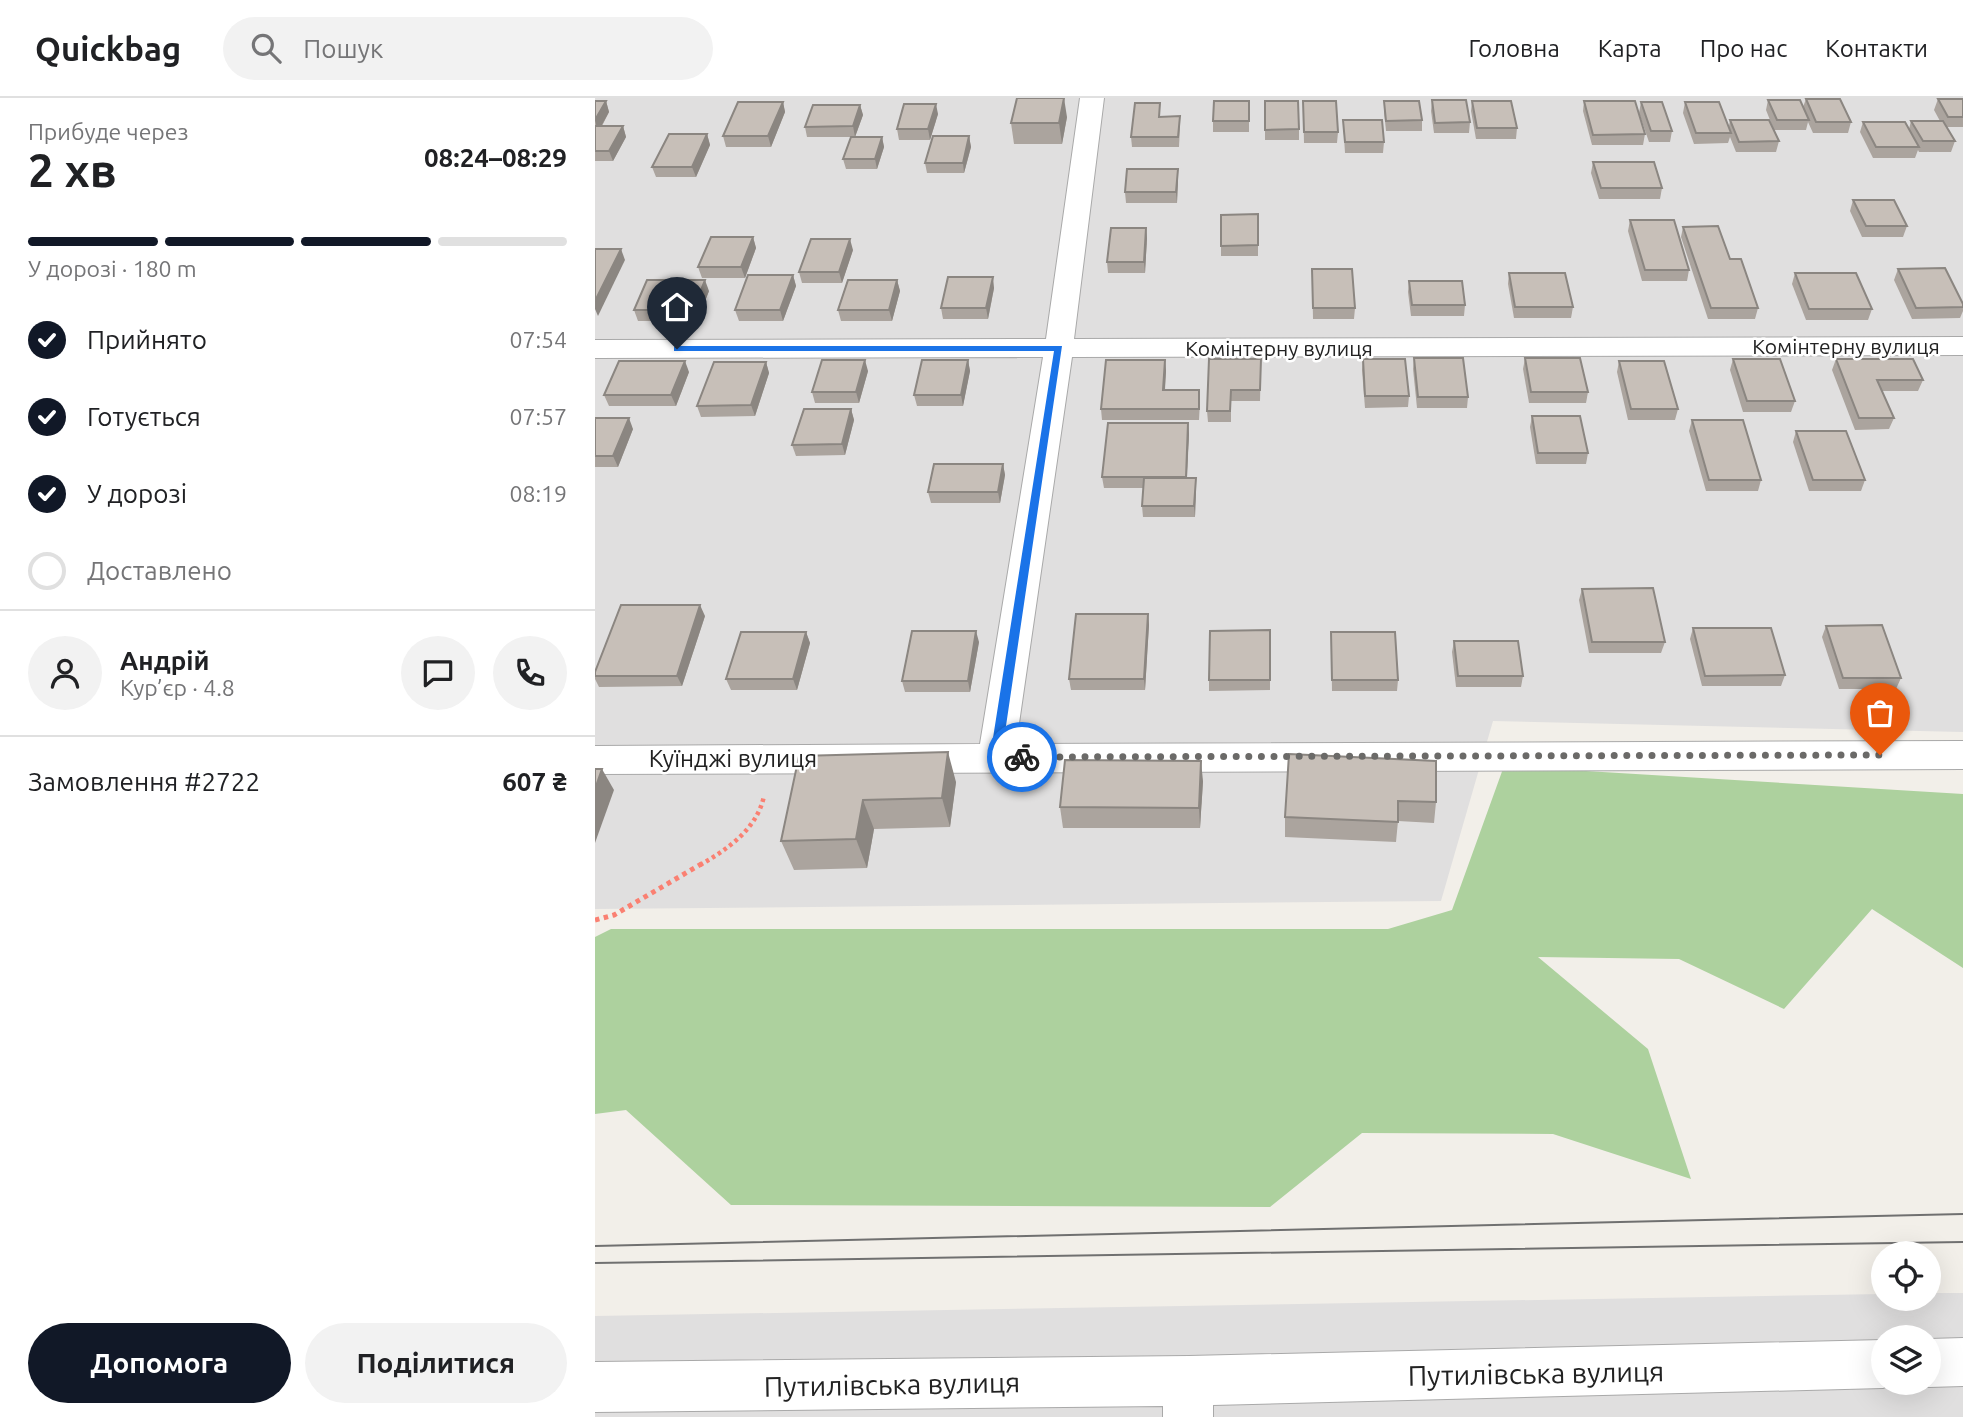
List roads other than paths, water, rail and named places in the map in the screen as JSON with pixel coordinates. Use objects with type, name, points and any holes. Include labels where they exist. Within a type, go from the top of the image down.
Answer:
[{"type":"street","points":[[996,757],[1059,348],[1092,98]]},
{"type":"street","name":"Комінтерну вулиця","points":[[595,349],[1963,346]]},
{"type":"street","name":"Куїнджі вулиця","points":[[595,760],[1963,755]]},
{"type":"street","points":[[1941,1363],[1963,1362]]},
{"type":"street","name":"Путилівська вулиця","points":[[595,1387],[1188,1399],[1871,1365]]},
{"type":"tram line","points":[[595,1246],[1963,1214]]},
{"type":"tram line","points":[[595,1263],[1963,1242]]}]
